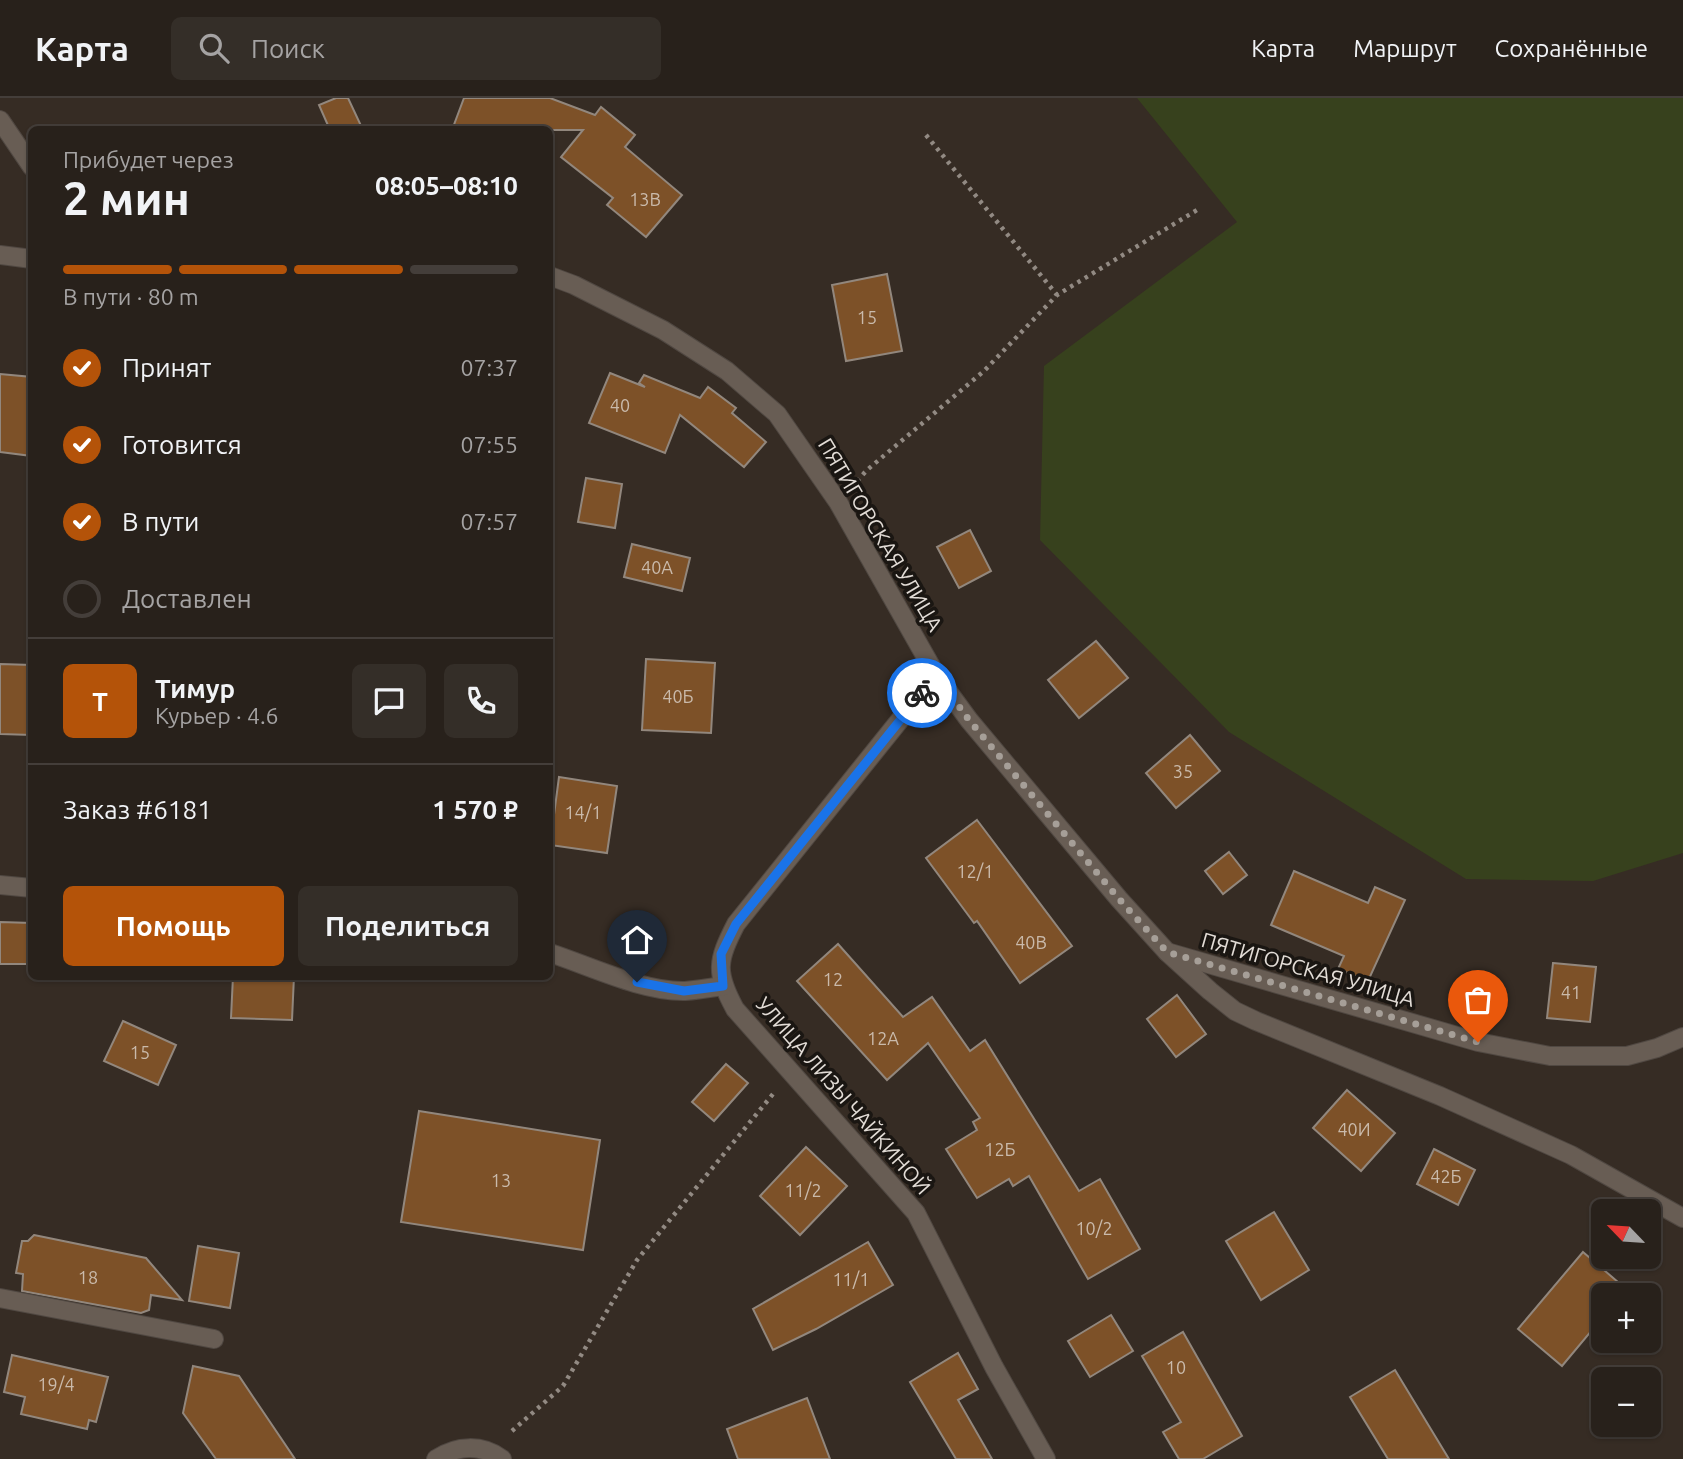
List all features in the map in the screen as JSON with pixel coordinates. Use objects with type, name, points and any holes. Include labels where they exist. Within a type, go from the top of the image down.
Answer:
[{"type":"street","points":[[0,120],[28,161]]},
{"type":"street","points":[[0,255],[28,258]]},
{"type":"street","name":"ПЯТИГОРСКАЯ УЛИЦА","points":[[553,277],[663,330],[727,371],[777,414],[838,502],[936,675],[986,741],[1119,899],[1167,952],[1210,991],[1235,1010],[1440,1096],[1571,1155],[1683,1218]]},
{"type":"street","name":"УЛИЦА ЛИЗЫ ЧАЙКИНОЙ","points":[[936,675],[736,924],[721,954],[723,986],[735,1009],[916,1213],[994,1367],[1046,1459]]},
{"type":"street","points":[[0,885],[28,888]]},
{"type":"street","name":"ПЯТИГОРСКАЯ УЛИЦА","points":[[1167,952],[1466,1039],[1549,1056],[1627,1056],[1683,1037]]},
{"type":"street","points":[[553,954],[662,988],[684,991],[723,986]]},
{"type":"street","points":[[0,1298],[214,1339]]},
{"type":"street","points":[[436,1459],[445,1453],[471,1447],[496,1455]]},
{"type":"path","points":[[926,135],[1057,295]]},
{"type":"path","points":[[838,502],[867,470],[984,371],[1057,295],[1197,210]]},
{"type":"path","points":[[496,1455],[563,1386],[637,1260],[790,1073]]},
{"type":"green space","points":[[1137,98],[1683,98],[1683,853],[1593,881],[1466,879],[1229,732],[1040,540],[1044,366],[1237,222]]},
{"type":"building","points":[[336,98],[348,98],[361,126],[328,126],[319,105]]},
{"type":"building","points":[[464,98],[550,98],[595,115],[601,107],[635,135],[625,147],[682,195],[646,237],[607,205],[613,198],[561,157],[583,130],[553,130],[553,126],[454,126]]},
{"type":"building","points":[[887,274],[902,351],[846,361],[832,285]]},
{"type":"building","points":[[610,373],[645,387],[639,383],[644,375],[700,398],[708,387],[736,408],[732,413],[766,442],[744,467],[680,415],[665,453],[589,423]]},
{"type":"building","points":[[0,374],[28,377],[28,456],[0,452]]},
{"type":"building","points":[[586,478],[622,484],[615,528],[578,522]]},
{"type":"building","points":[[970,530],[991,571],[959,588],[937,547]]},
{"type":"building","points":[[632,544],[690,558],[682,591],[624,577]]},
{"type":"building","points":[[1096,641],[1128,678],[1079,718],[1048,680]]},
{"type":"building","points":[[646,659],[715,663],[711,733],[642,730]]},
{"type":"building","points":[[0,664],[28,665],[28,735],[0,734]]},
{"type":"building","points":[[1190,735],[1220,771],[1176,808],[1146,773]]},
{"type":"building","points":[[559,777],[617,786],[607,853],[553,845]]},
{"type":"building","points":[[977,820],[1072,946],[1020,983],[977,921],[974,923],[926,858]]},
{"type":"building","points":[[1229,852],[1247,875],[1223,894],[1205,871]]},
{"type":"building","points":[[1294,871],[1368,903],[1375,887],[1405,900],[1368,981],[1338,969],[1344,956],[1271,925]]},
{"type":"building","points":[[0,922],[28,923],[28,964],[0,964]]},
{"type":"building","points":[[838,944],[903,1017],[932,997],[970,1051],[985,1040],[1079,1191],[1100,1179],[1140,1249],[1088,1279],[1029,1176],[1013,1186],[1009,1179],[977,1198],[946,1149],[977,1130],[973,1122],[980,1118],[928,1043],[887,1080],[797,981]]},
{"type":"building","points":[[1553,963],[1596,967],[1590,1022],[1547,1018]]},
{"type":"building","points":[[233,980],[294,980],[292,1020],[231,1018]]},
{"type":"building","points":[[1177,995],[1206,1034],[1176,1057],[1147,1019]]},
{"type":"building","points":[[123,1021],[176,1045],[158,1085],[104,1061]]},
{"type":"building","points":[[726,1064],[748,1083],[714,1121],[692,1102]]},
{"type":"building","points":[[1347,1090],[1395,1133],[1361,1171],[1313,1128]]},
{"type":"building","points":[[419,1111],[600,1140],[583,1250],[401,1222]]},
{"type":"building","points":[[806,1147],[847,1186],[800,1235],[760,1196]]},
{"type":"building","points":[[1434,1149],[1475,1170],[1458,1205],[1417,1184]]},
{"type":"building","points":[[1274,1212],[1309,1270],[1261,1300],[1226,1241]]},
{"type":"building","points":[[34,1235],[146,1258],[182,1300],[151,1295],[149,1310],[141,1313],[22,1291],[23,1274],[16,1273],[22,1241],[28,1241]]},
{"type":"building","points":[[868,1242],[893,1285],[773,1350],[753,1309]]},
{"type":"building","points":[[198,1246],[239,1253],[230,1308],[189,1301]]},
{"type":"building","points":[[1583,1252],[1591,1259],[1591,1269],[1603,1269],[1619,1283],[1591,1283],[1591,1331],[1562,1366],[1518,1329]]},
{"type":"building","points":[[1111,1315],[1133,1351],[1090,1377],[1068,1341]]},
{"type":"building","points":[[1183,1332],[1242,1436],[1203,1459],[1179,1459],[1163,1432],[1181,1422],[1142,1356]]},
{"type":"building","points":[[958,1353],[978,1389],[958,1400],[992,1459],[956,1459],[910,1382]]},
{"type":"building","points":[[12,1355],[108,1377],[96,1422],[89,1420],[87,1429],[21,1414],[25,1397],[4,1392]]},
{"type":"building","points":[[193,1366],[239,1376],[295,1459],[216,1459],[183,1413]]},
{"type":"building","points":[[1395,1370],[1449,1459],[1388,1459],[1350,1397]]},
{"type":"building","points":[[807,1398],[830,1459],[738,1459],[727,1429]]},
{"type":"way so far","points":[[922,693],[936,675],[969,720],[1119,899],[1167,952],[1478,1042]]},
{"type":"route","points":[[637,982],[684,991],[723,986],[721,954],[736,924],[922,693]]}]
